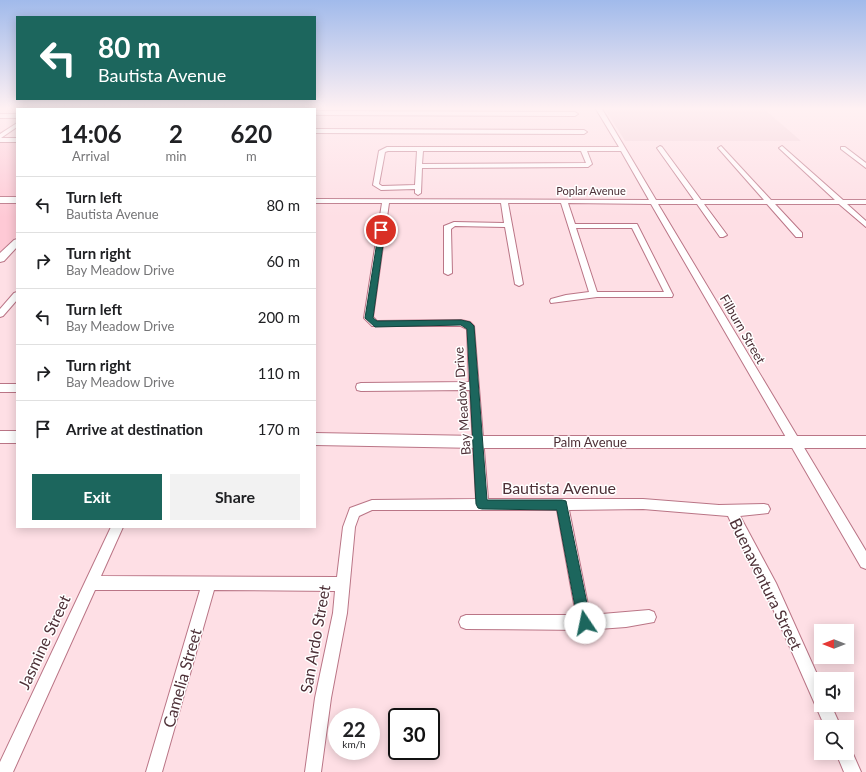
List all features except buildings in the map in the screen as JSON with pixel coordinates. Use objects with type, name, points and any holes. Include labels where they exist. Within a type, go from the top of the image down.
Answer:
[{"type":"main road","points":[[0,200],[16,200]]},
{"type":"main road","points":[[0,259],[16,243]]},
{"type":"main road","points":[[0,437],[16,437]]},
{"type":"main road","name":"Palm Avenue","points":[[316,439],[478,442],[866,442]]},
{"type":"street","name":"Filburn Street","points":[[620,145],[866,563]]},
{"type":"street","points":[[660,148],[723,235]]},
{"type":"street","points":[[722,148],[799,235]]},
{"type":"street","points":[[782,148],[866,225]]},
{"type":"street","points":[[843,148],[866,166]]},
{"type":"street","points":[[418,188],[381,188],[376,185],[382,151],[387,149],[622,149]]},
{"type":"street","points":[[418,201],[420,149]]},
{"type":"street","points":[[419,166],[588,165],[589,164],[582,149]]},
{"type":"street","name":"Poplar Avenue","points":[[316,201],[866,202]]},
{"type":"street","name":"Bay Meadow Drive","points":[[386,201],[368,318],[375,324],[461,323],[467,324],[471,328],[482,504]]},
{"type":"street","points":[[504,202],[518,284]]},
{"type":"street","points":[[564,202],[594,295]]},
{"type":"street","points":[[448,273],[447,228],[454,224],[507,225]]},
{"type":"street","points":[[554,301],[564,297],[594,295],[669,295],[634,226],[572,226]]},
{"type":"street","points":[[0,314],[16,296]]},
{"type":"street","points":[[361,387],[474,386]]},
{"type":"street","points":[[0,388],[16,388]]},
{"type":"street","name":"Bautista Avenue","points":[[354,512],[372,505],[482,504],[665,505],[749,512],[764,510]]},
{"type":"street","points":[[562,505],[585,623]]},
{"type":"street","name":"Buenaventura Street","points":[[732,511],[744,538],[771,588],[814,685]]},
{"type":"street","name":"San Ardo Street","points":[[313,772],[323,698],[340,613],[349,527],[354,512]]},
{"type":"street","name":"Jasmine Street","points":[[4,772],[117,528]]},
{"type":"street","points":[[91,584],[343,584]]},
{"type":"street","name":"Camelia Street","points":[[154,772],[209,584]]},
{"type":"street","points":[[466,622],[585,623],[649,617]]},
{"type":"street","points":[[847,760],[853,772]]},
{"type":"shaded area","points":[[0,145],[16,145],[16,196],[0,196]]},
{"type":"shaded area","points":[[0,203],[16,203],[16,237],[0,253]]},
{"type":"route","points":[[381,230],[368,318],[375,324],[461,323],[467,324],[471,328],[482,504],[562,505],[585,623]]}]
